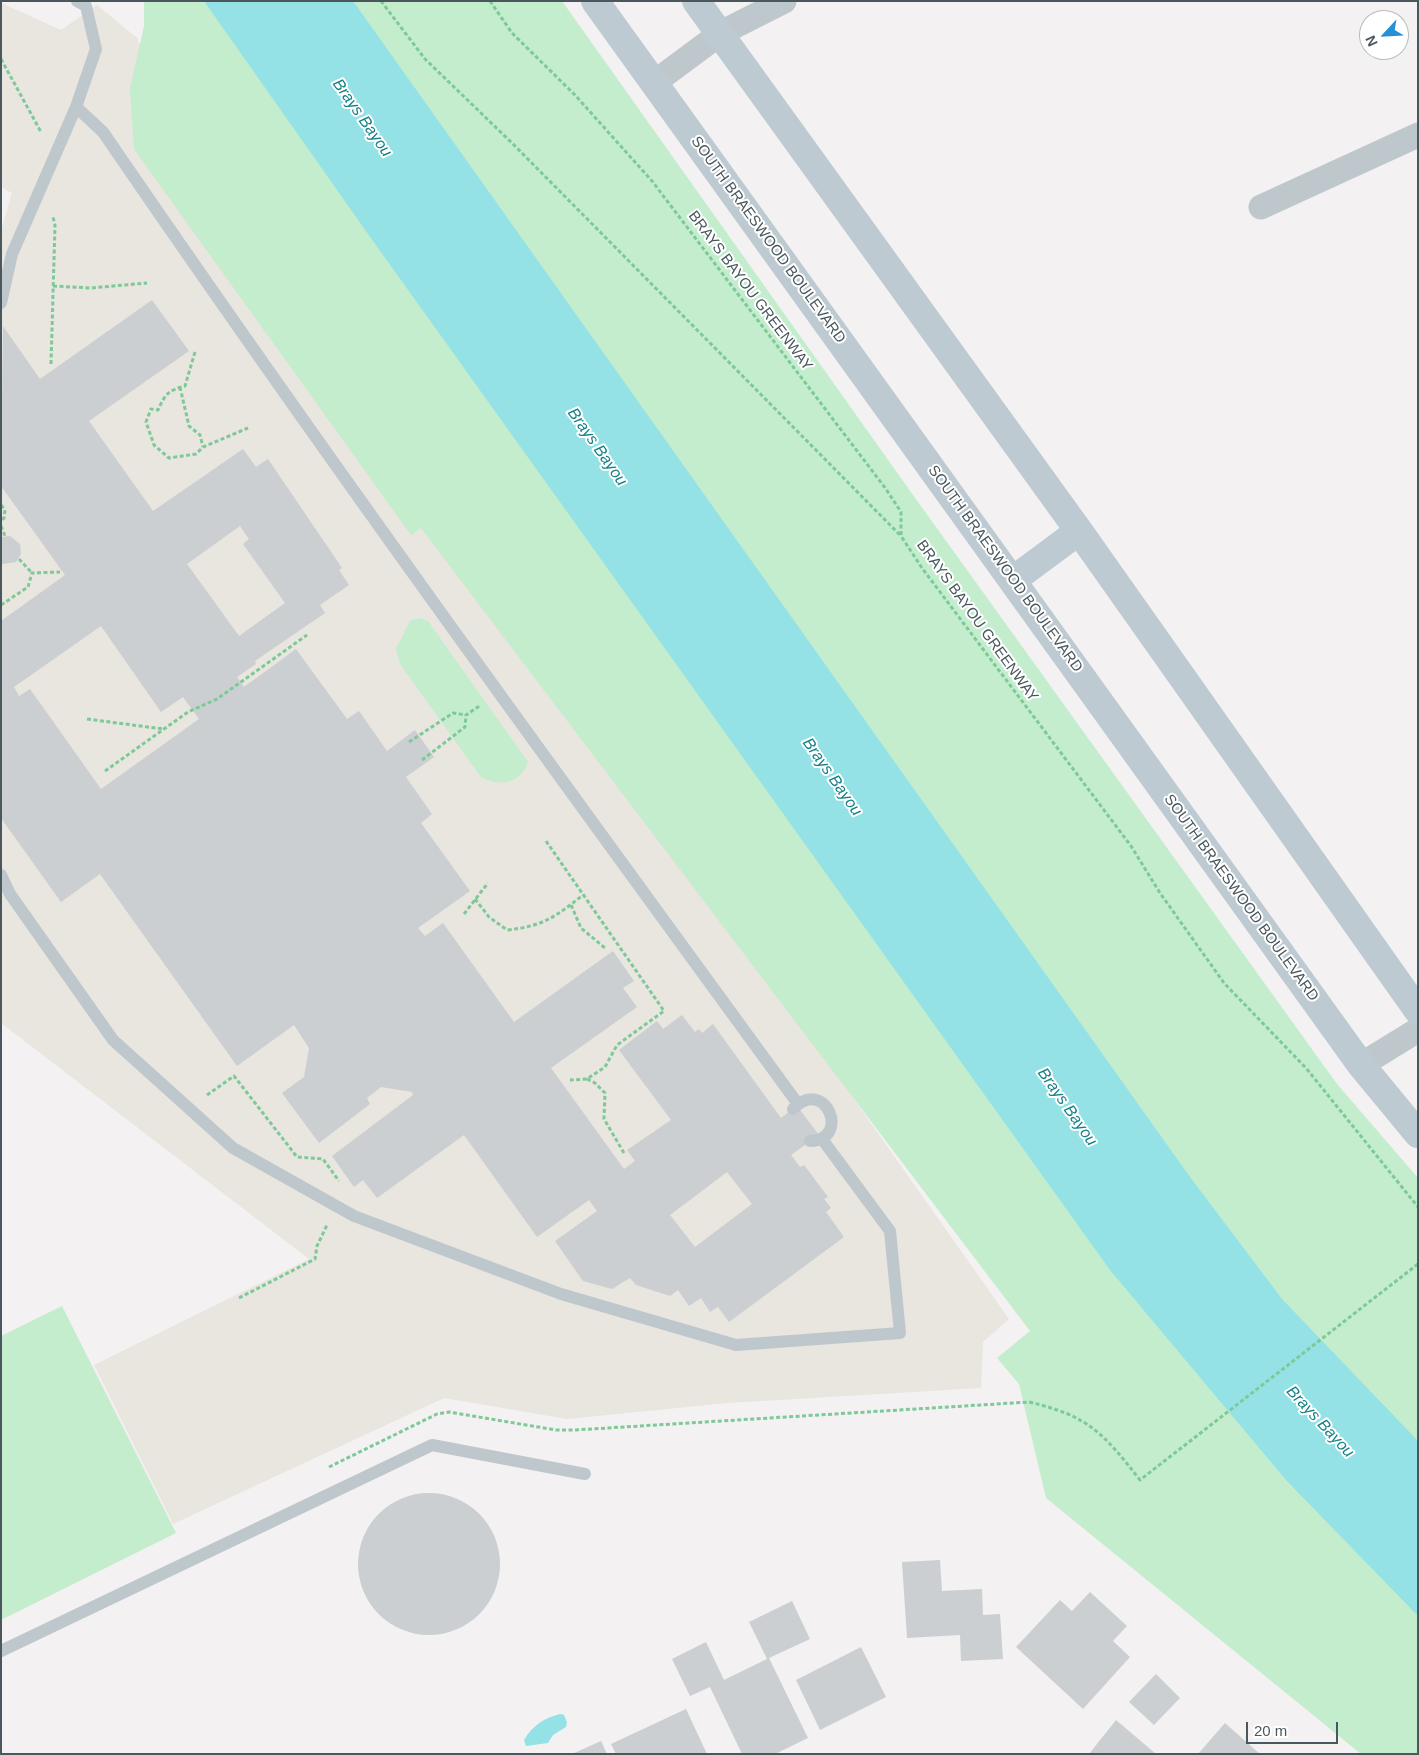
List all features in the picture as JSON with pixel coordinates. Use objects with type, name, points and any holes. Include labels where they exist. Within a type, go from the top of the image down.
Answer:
[{"type":"main road","name":"SOUTH BRAESWOOD BOULEVARD","points":[[594,1],[655,82],[1361,1065],[1418,1134]]},
{"type":"main road","points":[[696,1],[1079,531],[1418,1011]]},
{"type":"main road","points":[[1013,580],[1079,531]]},
{"type":"street","points":[[655,82],[720,33],[784,1]]},
{"type":"street","points":[[1262,208],[1418,135]]},
{"type":"street","points":[[1361,1065],[1418,1030]]},
{"type":"lane","points":[[1,303],[12,254],[76,106],[96,49],[86,6],[77,1]]},
{"type":"lane","points":[[1,875],[10,894],[113,1040],[233,1148],[354,1216],[561,1294],[736,1345],[900,1333],[890,1231],[816,1140],[830,1129],[832,1123],[829,1110],[818,1100],[811,1099],[795,1107],[232,321],[103,132],[76,106]]},
{"type":"lane","points":[[1,1651],[432,1445],[585,1474]]},
{"type":"path","points":[[381,1],[425,59],[512,143],[901,536]]},
{"type":"path","name":"BRAYS BAYOU GREENWAY","points":[[490,1],[512,33],[575,95],[652,181],[886,489],[901,512],[901,536],[1131,846],[1211,966],[1239,1000],[1306,1068],[1418,1207]]},
{"type":"path","points":[[1,59],[35,123],[56,153]]},
{"type":"path","points":[[42,185],[55,225],[51,364]]},
{"type":"path","points":[[53,286],[91,288],[147,283]]},
{"type":"path","points":[[195,352],[185,386],[171,389],[164,395],[158,410],[151,409],[146,422],[154,446],[169,458],[196,454],[203,447],[248,428]]},
{"type":"path","points":[[180,387],[189,426],[200,435],[203,447]]},
{"type":"path","points":[[1,505],[5,510],[4,518],[1,521]]},
{"type":"path","points":[[1,526],[5,536]]},
{"type":"path","points":[[19,558],[32,572],[60,572]]},
{"type":"path","points":[[1,605],[28,586],[32,572]]},
{"type":"path","points":[[105,771],[188,712],[217,699],[308,635]]},
{"type":"path","points":[[409,742],[453,713],[466,715],[499,692]]},
{"type":"path","points":[[422,760],[465,727],[466,715]]},
{"type":"path","points":[[87,719],[164,729]]},
{"type":"path","points":[[546,841],[664,1011],[617,1045],[605,1068],[587,1079],[570,1080]]},
{"type":"path","points":[[464,914],[488,883]]},
{"type":"path","points":[[475,899],[489,917],[507,930],[527,928],[549,921],[583,895]]},
{"type":"path","points":[[570,905],[581,928],[605,948]]},
{"type":"path","points":[[189,1108],[234,1076],[297,1157],[323,1159],[344,1189]]},
{"type":"path","points":[[587,1079],[595,1083],[605,1093],[604,1119],[624,1153]]},
{"type":"path","points":[[239,1298],[315,1259],[317,1246],[328,1223]]},
{"type":"path","points":[[1114,1447],[1140,1480],[1418,1264]]},
{"type":"shaded area","points":[[1,3],[61,30],[97,5],[137,38],[194,164],[1009,1319],[983,1342],[981,1388],[728,1403],[567,1419],[444,1398],[173,1524],[94,1365],[309,1259],[1,1023],[1,231],[12,193],[1,187]]},
{"type":"green space","points":[[144,1],[562,1],[913,495],[1337,1084],[1418,1178],[1418,1754],[1361,1754],[1046,1498],[1019,1384],[997,1358],[1030,1331],[421,528],[411,535],[134,149],[130,89],[144,26]]},
{"type":"green space","points":[[419,618],[428,621],[528,762],[525,769],[515,779],[509,782],[495,782],[481,777],[400,664],[396,649],[410,621]]},
{"type":"green space","points":[[62,1306],[176,1533],[1,1620],[1,1336]]},
{"type":"water","name":"Brays Bayou","points":[[204,1],[353,1],[1190,1177],[1282,1299],[1418,1441],[1418,1616],[1286,1480],[1110,1270],[368,234]]},
{"type":"water","points":[[560,1714],[564,1715],[567,1722],[566,1727],[553,1735],[548,1743],[526,1746],[524,1740],[535,1727],[544,1720]]},
{"type":"building","points":[[152,300],[189,351],[89,421],[153,511],[243,449],[256,467],[268,459],[342,568],[339,570],[349,585],[320,605],[325,613],[255,661],[256,664],[237,677],[244,687],[296,649],[347,719],[359,711],[387,751],[415,730],[434,757],[406,777],[432,814],[421,823],[470,891],[418,928],[425,936],[443,923],[514,1022],[613,951],[634,981],[623,988],[637,1007],[551,1068],[624,1169],[635,1161],[627,1150],[671,1120],[619,1050],[657,1021],[663,1029],[682,1015],[695,1032],[699,1029],[702,1033],[713,1024],[781,1118],[797,1106],[819,1135],[791,1155],[800,1167],[804,1165],[828,1197],[824,1199],[831,1208],[826,1212],[844,1237],[729,1322],[718,1307],[710,1312],[701,1298],[689,1306],[678,1290],[670,1296],[636,1285],[630,1278],[612,1289],[583,1281],[555,1241],[597,1211],[589,1200],[537,1237],[464,1135],[377,1198],[363,1180],[354,1187],[332,1156],[413,1095],[412,1092],[381,1087],[367,1098],[370,1104],[319,1143],[282,1093],[304,1077],[309,1048],[294,1025],[237,1066],[100,874],[61,902],[1,818],[1,621],[65,575],[1,486],[3,326],[40,379]],"holes":[[[240,526],[249,539],[243,544],[285,603],[239,636],[187,564]],[[101,626],[161,712],[183,697],[199,719],[101,789],[30,689],[19,696],[14,687]],[[727,1172],[752,1204],[695,1247],[670,1215]]]},
{"type":"building","points":[[10,536],[20,544],[21,554],[16,562],[2,564],[1,537]]},
{"type":"building","points":[[429,1493],[443,1494],[456,1498],[480,1513],[495,1537],[499,1550],[499,1578],[495,1591],[480,1615],[456,1630],[443,1634],[429,1635],[415,1634],[402,1630],[378,1615],[363,1591],[359,1578],[358,1564],[359,1550],[363,1537],[378,1513],[402,1498],[415,1494]]},
{"type":"building","points":[[940,1560],[942,1591],[982,1589],[983,1615],[1000,1614],[1003,1659],[961,1661],[960,1635],[907,1638],[902,1562]]},
{"type":"building","points":[[1090,1592],[1127,1626],[1113,1641],[1130,1657],[1083,1709],[1016,1647],[1060,1600],[1072,1611]]},
{"type":"building","points":[[792,1601],[810,1639],[769,1658],[808,1738],[775,1754],[742,1754],[710,1687],[690,1696],[672,1659],[706,1642],[724,1680],[767,1659],[749,1622]]},
{"type":"building","points":[[861,1647],[886,1697],[820,1730],[796,1680]]},
{"type":"building","points":[[1156,1674],[1180,1698],[1154,1725],[1129,1702]]},
{"type":"building","points":[[686,1709],[707,1754],[616,1754],[611,1744]]},
{"type":"building","points":[[1116,1720],[1156,1754],[1089,1754]]},
{"type":"building","points":[[1225,1723],[1260,1754],[1198,1754]]},
{"type":"building","points":[[601,1741],[607,1754],[572,1754]]}]
